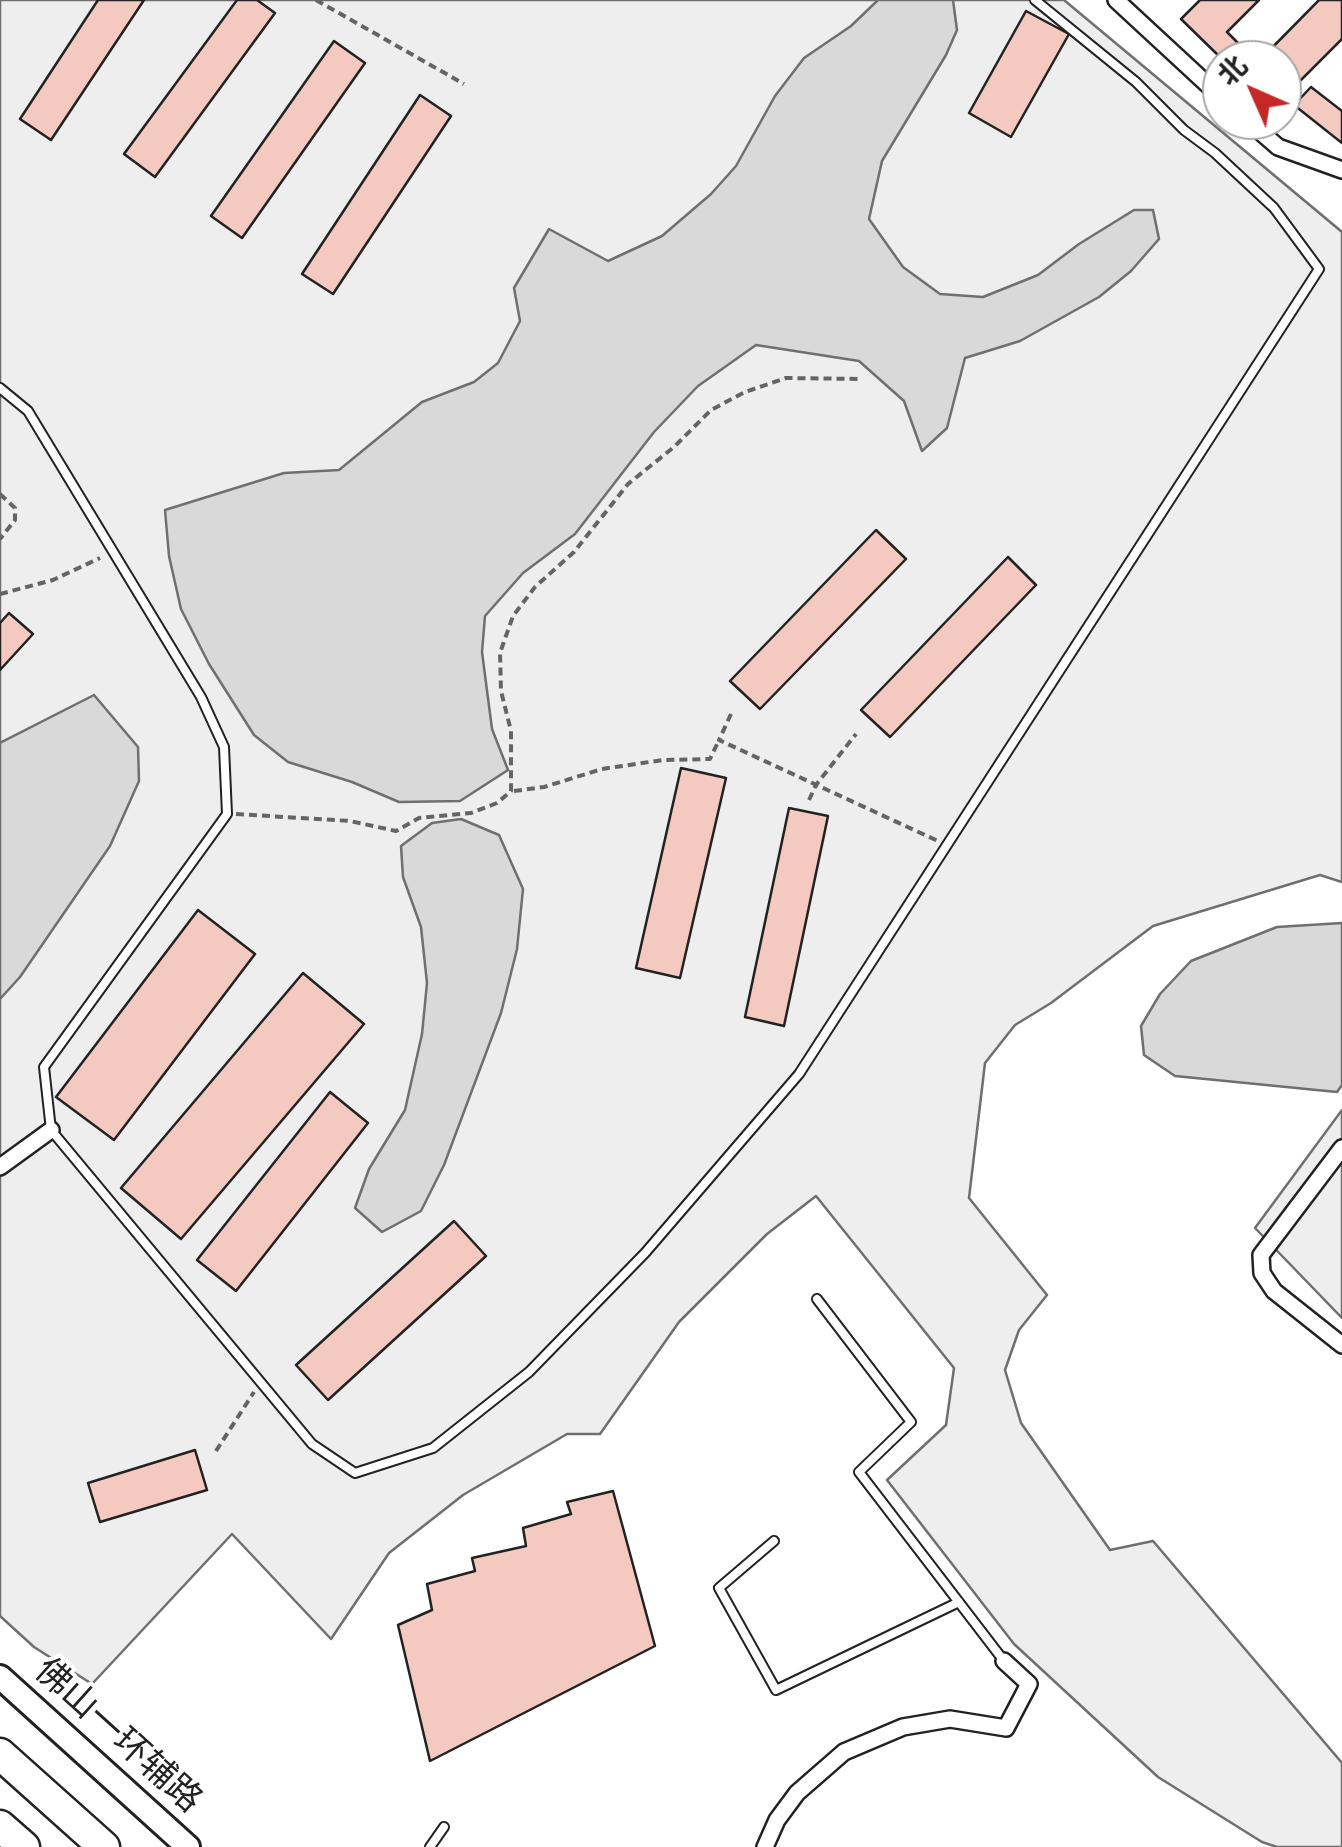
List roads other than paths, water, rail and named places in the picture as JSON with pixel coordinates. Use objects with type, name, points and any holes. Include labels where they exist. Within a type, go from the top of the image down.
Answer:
[{"type":"highway","points":[[0,1754],[104,1847]]},
{"type":"highway","points":[[0,1826],[24,1847]]},
{"type":"main road","name":"佛山一环辅路","points":[[0,1677],[188,1847]]},
{"type":"street","points":[[1116,0],[1202,80]]},
{"type":"street","points":[[1270,140],[1278,147],[1342,170]]},
{"type":"street","points":[[0,1167],[50,1130]]},
{"type":"street","points":[[1342,1148],[1262,1255],[1262,1274],[1274,1291],[1342,1345]]},
{"type":"street","points":[[764,1847],[797,1793],[844,1752],[904,1727],[950,1719],[1006,1728],[1028,1684],[1004,1661]]},
{"type":"lane","points":[[0,388],[28,410],[201,697],[224,747],[226,814],[44,1067],[50,1130],[312,1444],[355,1473],[433,1448],[528,1372],[645,1253],[799,1074],[1319,270],[1274,208],[1184,130],[1136,82],[1035,0]]},
{"type":"lane","points":[[817,1298],[912,1422],[859,1472],[1004,1661]]},
{"type":"lane","points":[[774,1541],[719,1588],[776,1690],[958,1602]]},
{"type":"lane","points":[[430,1847],[444,1827]]}]
